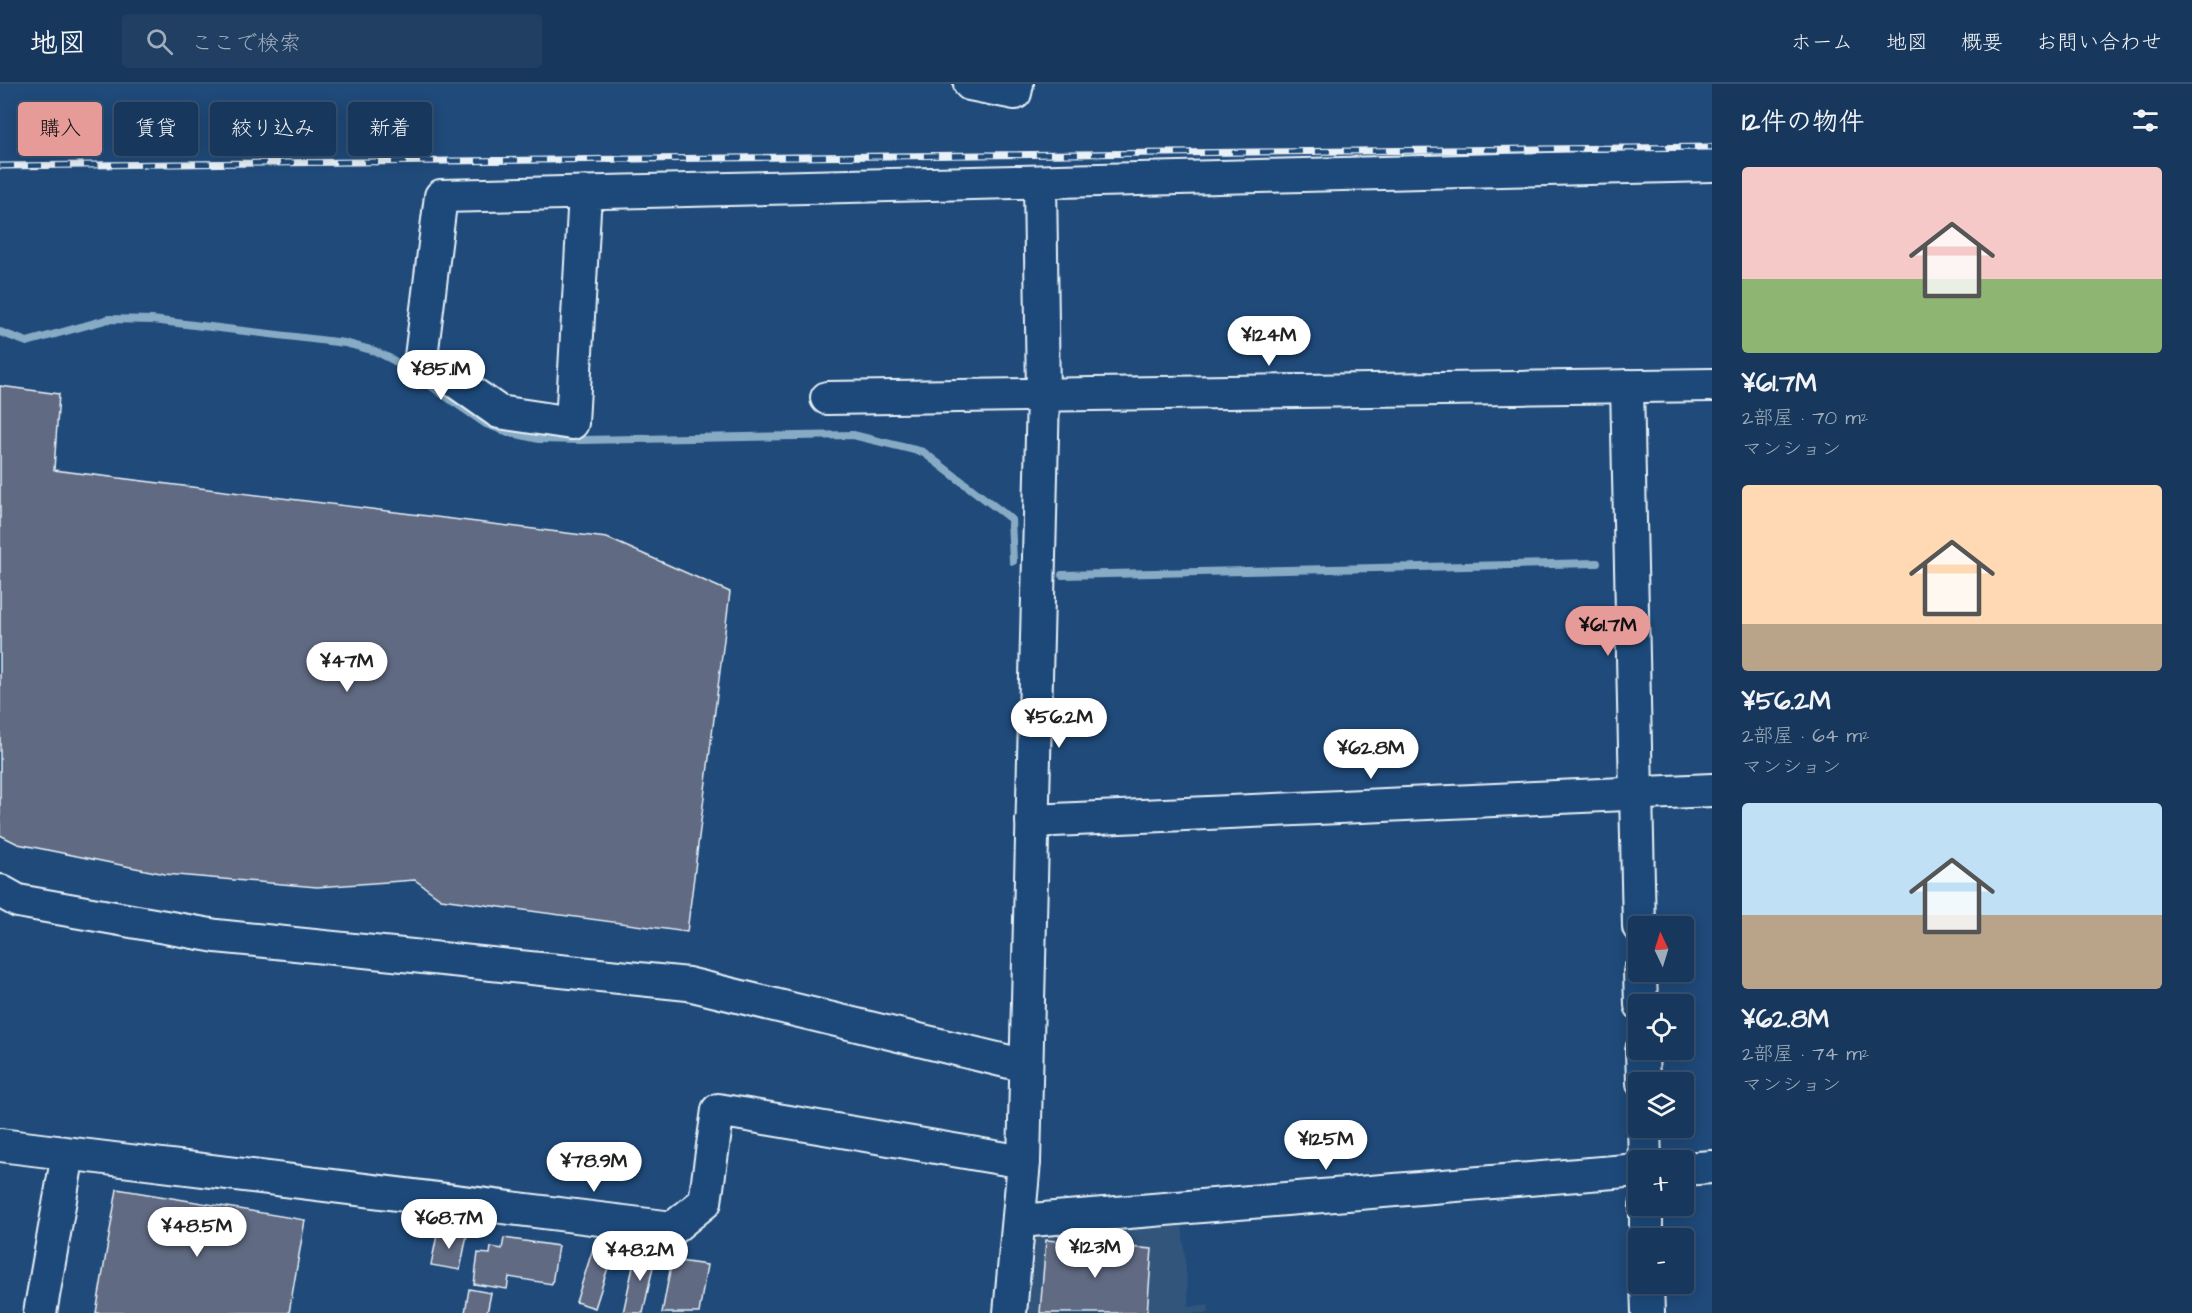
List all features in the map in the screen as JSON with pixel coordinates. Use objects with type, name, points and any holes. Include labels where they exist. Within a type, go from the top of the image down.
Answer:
[{"type":"street","points":[[970,84],[1016,93],[1017,84]]},
{"type":"street","points":[[585,193],[572,423],[499,412],[421,357],[441,196],[1712,165]]},
{"type":"street","points":[[1010,1313],[1024,1162],[1043,395],[1040,182]]},
{"type":"street","points":[[827,398],[1712,385]]},
{"type":"street","points":[[1627,386],[1639,916]]},
{"type":"street","points":[[1032,820],[1712,790]]},
{"type":"street","points":[[0,891],[18,902],[216,936],[688,984],[1026,1066]]},
{"type":"street","points":[[0,1145],[673,1228],[705,1202],[718,1110],[1024,1162]]},
{"type":"street","points":[[40,1313],[68,1154]]},
{"type":"street","points":[[1694,1168],[1712,1167]]},
{"type":"street","points":[[1019,1221],[1628,1171]]},
{"type":"street","points":[[1647,1294],[1648,1313]]},
{"type":"shaded area","points":[[1182,1222],[1189,1307],[1208,1304],[1209,1313],[1025,1313],[1031,1246],[1037,1233]]},
{"type":"building","points":[[0,386],[59,394],[54,470],[607,538],[730,592],[687,932],[441,899],[415,880],[317,887],[165,874],[18,844],[0,835]]},
{"type":"building","points":[[117,1189],[305,1220],[289,1313],[96,1313]]},
{"type":"building","points":[[438,1230],[467,1235],[460,1270],[431,1265]]},
{"type":"building","points":[[504,1238],[558,1246],[552,1284],[509,1277],[507,1289],[474,1284],[478,1253],[490,1254],[491,1247],[502,1249]]},
{"type":"building","points":[[596,1239],[615,1246],[595,1308],[576,1302]]},
{"type":"building","points":[[1046,1240],[1152,1249],[1147,1313],[1040,1313]]},
{"type":"building","points":[[637,1248],[656,1253],[643,1313],[623,1313]]},
{"type":"building","points":[[672,1260],[707,1265],[699,1313],[662,1313]]},
{"type":"building","points":[[469,1289],[491,1293],[487,1313],[465,1313]]},
{"type":"waterway","points":[[0,332],[27,342],[109,319],[152,320],[345,343],[375,351],[393,360],[486,424],[539,439],[853,435],[923,452],[1011,519],[1013,561]]},
{"type":"waterway","points":[[1062,575],[1597,563]]},
{"type":"railway","points":[[0,166],[1712,147]]}]
